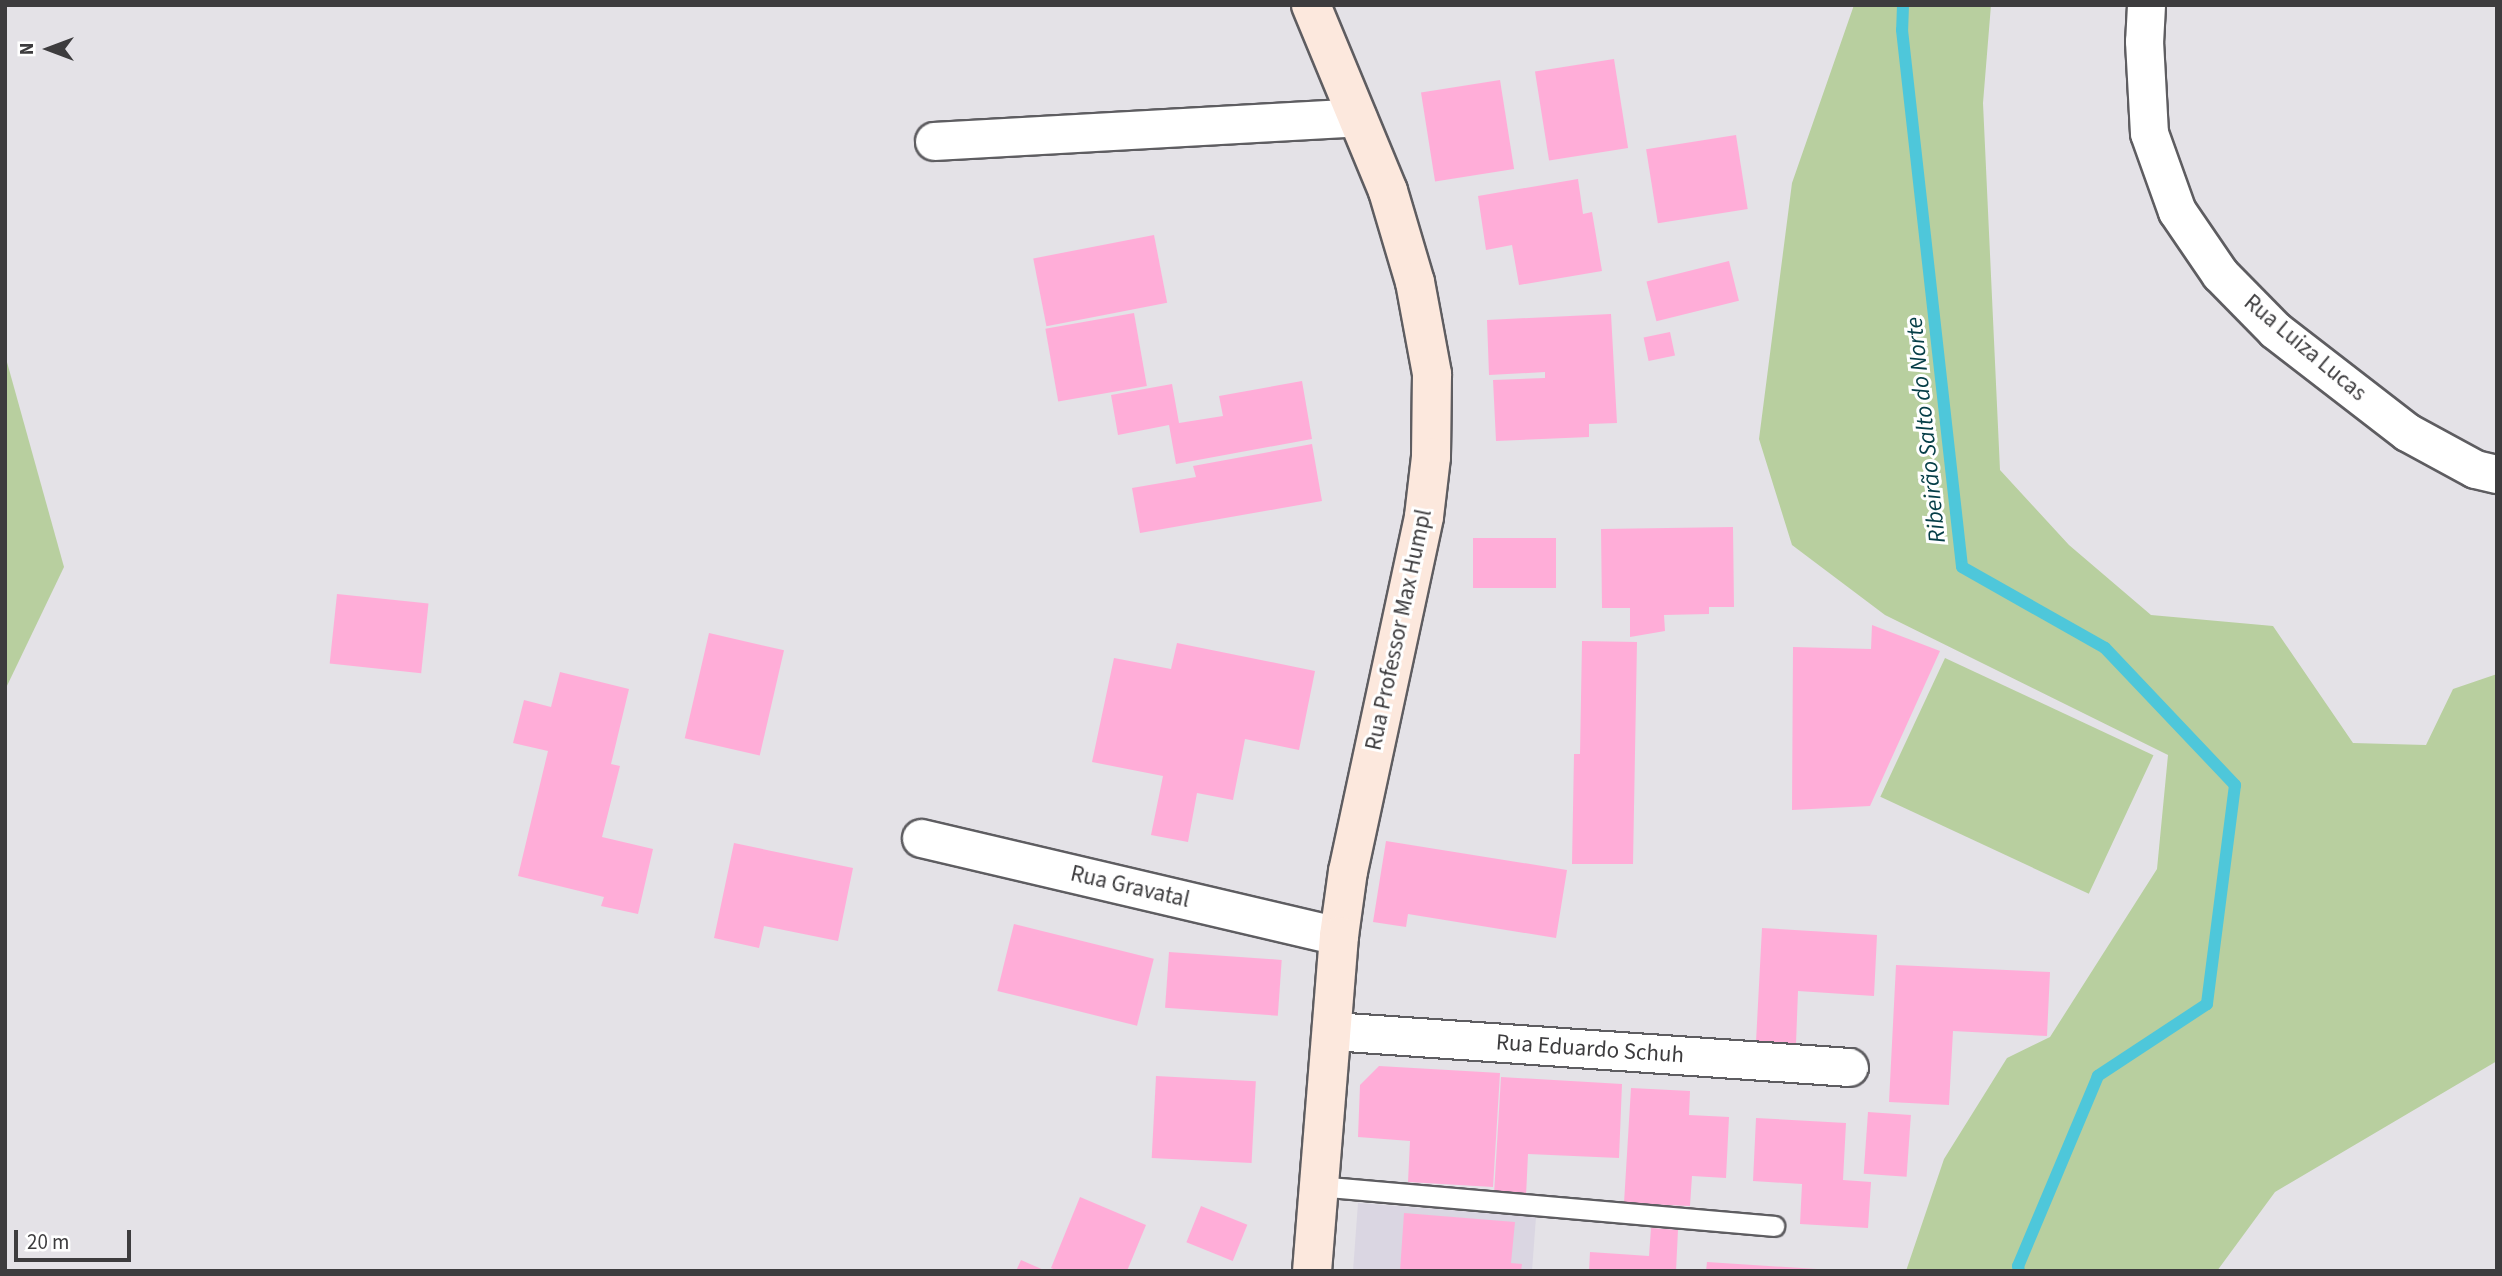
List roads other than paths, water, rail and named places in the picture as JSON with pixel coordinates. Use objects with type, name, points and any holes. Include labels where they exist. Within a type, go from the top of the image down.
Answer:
[{"type":"street","name":"Rua Professor Max Humpl","points":[[1311,5],[1388,191],[1421,304],[1432,374],[1431,457],[1424,517],[1348,871],[1339,936],[1312,1271]]},
{"type":"street","name":"Rua Luiza Lucas","points":[[2146,5],[2144,41],[2150,133],[2177,211],[2220,274],[2275,330],[2407,432],[2475,469],[2497,474]]},
{"type":"street","points":[[934,141],[1357,117]]},
{"type":"street","name":"Rua Gravatal","points":[[921,838],[1339,936]]},
{"type":"street","name":"Rua Eduardo Schuh","points":[[1332,1031],[1849,1067]]},
{"type":"lane","points":[[1318,1186],[1774,1226]]},
{"type":"waterway","name":"Ribeirão Salto do Norte","points":[[1903,5],[1902,30],[1962,567],[2105,648],[2235,785],[2207,1004],[2098,1076],[2018,1266],[2019,1271]]}]
